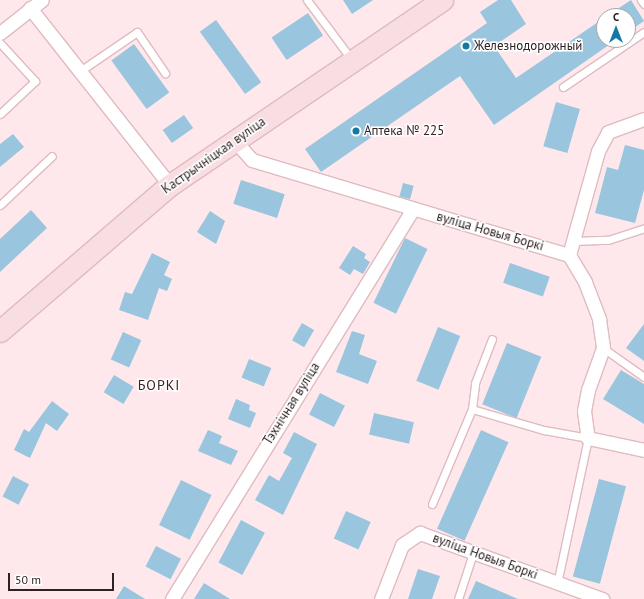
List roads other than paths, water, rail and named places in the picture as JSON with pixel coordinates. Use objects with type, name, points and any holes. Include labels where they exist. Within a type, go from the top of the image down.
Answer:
[{"type":"main road","name":"Кастрычніцкая вуліца","points":[[0,331],[170,185],[234,140],[442,0]]},
{"type":"street","points":[[0,33],[28,4],[42,0]]},
{"type":"street","points":[[28,4],[170,185]]},
{"type":"street","points":[[644,119],[608,132],[598,151],[569,255],[585,282],[599,319],[603,348],[588,390],[584,411],[588,438],[644,450]]},
{"type":"street","name":"вуліца Новыя Боркі","points":[[234,140],[252,160],[569,255]]},
{"type":"street","name":"Тэхнічная вуліца","points":[[172,599],[413,209]]},
{"type":"street","name":"вуліца Новыя Боркі","points":[[381,599],[402,545],[420,533],[557,584],[602,599]]},
{"type":"lane","points":[[307,0],[352,60]]},
{"type":"lane","points":[[641,0],[644,4]]},
{"type":"lane","points":[[80,71],[137,32],[165,74]]},
{"type":"lane","points":[[563,87],[644,32]]},
{"type":"lane","points":[[0,43],[35,81],[0,114]]},
{"type":"lane","points":[[0,205],[52,156]]},
{"type":"lane","points":[[572,241],[608,240],[644,228]]},
{"type":"lane","points":[[432,504],[472,409],[475,383],[492,340]]},
{"type":"lane","points":[[603,348],[644,376]]},
{"type":"lane","points":[[472,409],[544,430],[588,438],[557,584]]},
{"type":"lane","points":[[458,599],[473,553]]},
{"type":"place","name":"Железнодорожный","points":[[466,46]]},
{"type":"place","name":"Аптека № 225","points":[[356,131]]},
{"type":"district","name":"БОРКІ","points":[[159,385]]}]
